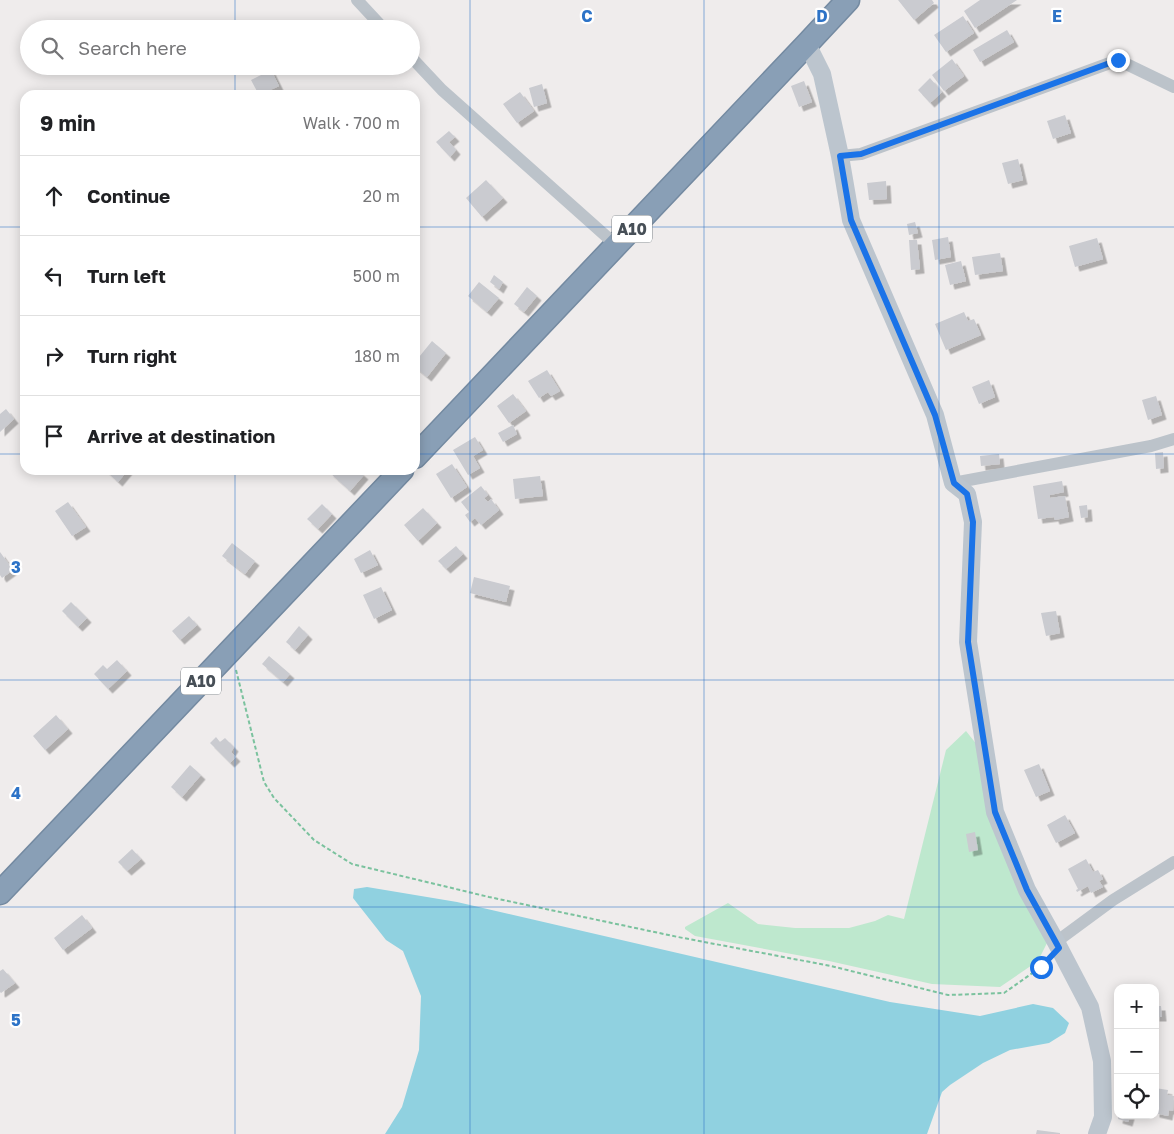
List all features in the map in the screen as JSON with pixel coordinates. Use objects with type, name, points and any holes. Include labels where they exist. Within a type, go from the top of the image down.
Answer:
[{"type":"highway","name":"A10","points":[[420,452],[848,0]]},
{"type":"highway","name":"A10","points":[[0,893],[397,475]]},
{"type":"street","points":[[357,0],[376,20]]},
{"type":"street","points":[[807,44],[822,74],[840,156],[851,220],[935,415],[954,483],[967,494],[973,522],[968,642],[995,812],[1027,890],[1090,1007],[1102,1061],[1103,1116],[1098,1134]]},
{"type":"street","points":[[840,156],[861,154],[1118,60],[1174,87]]},
{"type":"street","points":[[420,67],[442,90],[616,245]]},
{"type":"street","points":[[954,483],[1174,440]]},
{"type":"street","points":[[1058,945],[1114,900],[1174,862]]},
{"type":"path","points":[[230,651],[264,782],[274,798],[314,840],[352,864],[489,897],[678,937],[831,966],[948,995],[1004,993],[1041,967],[1058,945]]},
{"type":"green space","points":[[966,731],[978,746],[1047,943],[1038,961],[1000,987],[932,984],[829,961],[695,936],[685,929],[685,927],[728,903],[758,924],[795,928],[849,928],[875,921],[888,915],[904,919],[946,750]]},
{"type":"water","points":[[367,887],[457,902],[890,1002],[980,1016],[1033,1004],[1053,1008],[1069,1023],[1065,1033],[1049,1043],[1010,1050],[983,1063],[950,1085],[942,1092],[927,1134],[385,1134],[402,1107],[419,1050],[421,996],[403,951],[386,940],[353,898],[354,889]]},
{"type":"building","points":[[898,0],[932,0],[934,3],[914,20]]},
{"type":"building","points":[[980,0],[1017,0],[975,28],[964,11]]},
{"type":"building","points":[[963,16],[974,33],[946,52],[934,35]]},
{"type":"building","points":[[1007,30],[1014,42],[980,62],[973,50]]},
{"type":"building","points":[[952,59],[964,76],[944,91],[932,75]]},
{"type":"building","points":[[261,75],[274,75],[279,86],[270,90],[256,90],[251,80]]},
{"type":"building","points":[[930,78],[942,92],[930,103],[918,90]]},
{"type":"building","points":[[804,81],[812,102],[799,107],[791,86]]},
{"type":"building","points":[[542,84],[547,103],[534,107],[529,88]]},
{"type":"building","points":[[520,92],[534,111],[517,123],[503,104]]},
{"type":"building","points":[[1065,115],[1071,133],[1053,139],[1047,121]]},
{"type":"building","points":[[449,131],[455,137],[449,142],[456,150],[450,157],[436,142]]},
{"type":"building","points":[[1018,159],[1023,180],[1008,184],[1002,163]]},
{"type":"building","points":[[486,180],[503,198],[482,217],[466,198]]},
{"type":"building","points":[[886,181],[887,199],[869,200],[867,183]]},
{"type":"building","points":[[915,222],[918,233],[909,235],[907,224]]},
{"type":"building","points":[[948,237],[951,257],[935,260],[932,240]]},
{"type":"building","points":[[1097,238],[1103,259],[1075,267],[1069,246]]},
{"type":"building","points":[[909,240],[917,240],[920,269],[911,270]]},
{"type":"building","points":[[1000,253],[1003,271],[975,275],[972,257]]},
{"type":"building","points":[[961,261],[966,281],[950,285],[945,265]]},
{"type":"building","points":[[494,275],[503,282],[499,289],[490,282]]},
{"type":"building","points":[[479,282],[499,298],[487,312],[468,296]]},
{"type":"building","points":[[527,287],[537,296],[524,312],[514,304]]},
{"type":"building","points":[[964,312],[968,321],[974,319],[981,335],[946,350],[935,324]]},
{"type":"building","points":[[432,341],[446,353],[427,377],[420,371],[420,356]]},
{"type":"building","points":[[547,370],[560,391],[551,396],[548,392],[539,398],[528,381]]},
{"type":"building","points":[[989,380],[995,397],[979,404],[972,387]]},
{"type":"building","points":[[513,394],[526,411],[509,423],[497,406]]},
{"type":"building","points":[[1156,396],[1162,415],[1148,420],[1142,400]]},
{"type":"building","points":[[6,409],[14,419],[0,432],[0,414]]},
{"type":"building","points":[[513,425],[517,434],[503,442],[498,433]]},
{"type":"building","points":[[475,437],[483,450],[473,456],[480,468],[468,475],[453,450]]},
{"type":"building","points":[[1163,452],[1164,468],[1156,469],[1155,453]]},
{"type":"building","points":[[999,454],[1000,464],[981,466],[980,456]]},
{"type":"building","points":[[452,464],[467,487],[451,498],[436,474]]},
{"type":"building","points":[[110,475],[124,475],[118,482]]},
{"type":"building","points":[[332,475],[364,475],[350,491]]},
{"type":"building","points":[[540,476],[543,496],[515,499],[513,479]]},
{"type":"building","points":[[1062,481],[1064,492],[1050,495],[1050,498],[1065,496],[1069,517],[1055,520],[1054,517],[1038,519],[1033,486]]},
{"type":"building","points":[[481,486],[488,495],[484,498],[488,502],[491,499],[499,510],[481,525],[475,518],[470,522],[465,515],[469,512],[461,502]]},
{"type":"building","points":[[68,502],[86,527],[72,536],[55,511]]},
{"type":"building","points":[[322,504],[332,514],[318,529],[307,519]]},
{"type":"building","points":[[1087,505],[1088,517],[1081,518],[1079,506]]},
{"type":"building","points":[[423,508],[437,523],[418,541],[404,525]]},
{"type":"building","points":[[232,543],[255,561],[245,574],[222,556]]},
{"type":"building","points":[[456,546],[463,554],[446,569],[438,561]]},
{"type":"building","points":[[370,550],[378,565],[361,573],[354,559]]},
{"type":"building","points":[[0,552],[13,570],[2,578],[0,575]]},
{"type":"building","points":[[474,577],[510,586],[506,602],[470,593]]},
{"type":"building","points":[[381,587],[392,610],[374,619],[363,595]]},
{"type":"building","points":[[71,602],[87,618],[78,627],[62,611]]},
{"type":"building","points":[[1056,611],[1060,633],[1046,636],[1041,613]]},
{"type":"building","points":[[189,616],[197,625],[180,640],[172,631]]},
{"type":"building","points":[[299,626],[308,635],[295,650],[286,642]]},
{"type":"building","points":[[269,656],[290,674],[283,682],[262,664]]},
{"type":"building","points":[[117,660],[127,671],[108,689],[94,674],[103,665],[107,669]]},
{"type":"building","points":[[56,715],[68,729],[45,750],[33,736]]},
{"type":"building","points":[[216,737],[220,742],[225,738],[234,747],[231,752],[236,757],[230,763],[210,743]]},
{"type":"building","points":[[1039,764],[1050,791],[1036,797],[1024,770]]},
{"type":"building","points":[[190,765],[201,775],[182,797],[171,787]]},
{"type":"building","points":[[1065,815],[1075,833],[1056,843],[1047,825]]},
{"type":"building","points":[[975,832],[978,850],[969,852],[966,834]]},
{"type":"building","points":[[132,849],[141,859],[127,871],[118,862]]},
{"type":"building","points":[[1086,859],[1093,872],[1098,870],[1103,879],[1099,881],[1103,887],[1091,893],[1088,886],[1077,892],[1076,890],[1078,889],[1068,869]]},
{"type":"building","points":[[82,915],[92,928],[63,950],[54,938]]},
{"type":"building","points":[[3,969],[15,983],[1,993],[0,971]]},
{"type":"building","points":[[1159,1006],[1161,1006],[1162,1017],[1159,1017]]},
{"type":"building","points":[[1159,1089],[1168,1090],[1167,1095],[1174,1096],[1173,1111],[1169,1110],[1168,1116],[1159,1114]]},
{"type":"building","points":[[1118,1119],[1129,1119],[1128,1122]]},
{"type":"building","points":[[1037,1130],[1060,1133],[1060,1134],[1036,1134]]},
{"type":"route","points":[[1041,967],[1059,948],[1027,890],[995,812],[968,642],[973,522],[967,494],[954,483],[935,415],[851,220],[840,156],[861,154],[1118,60]]}]
